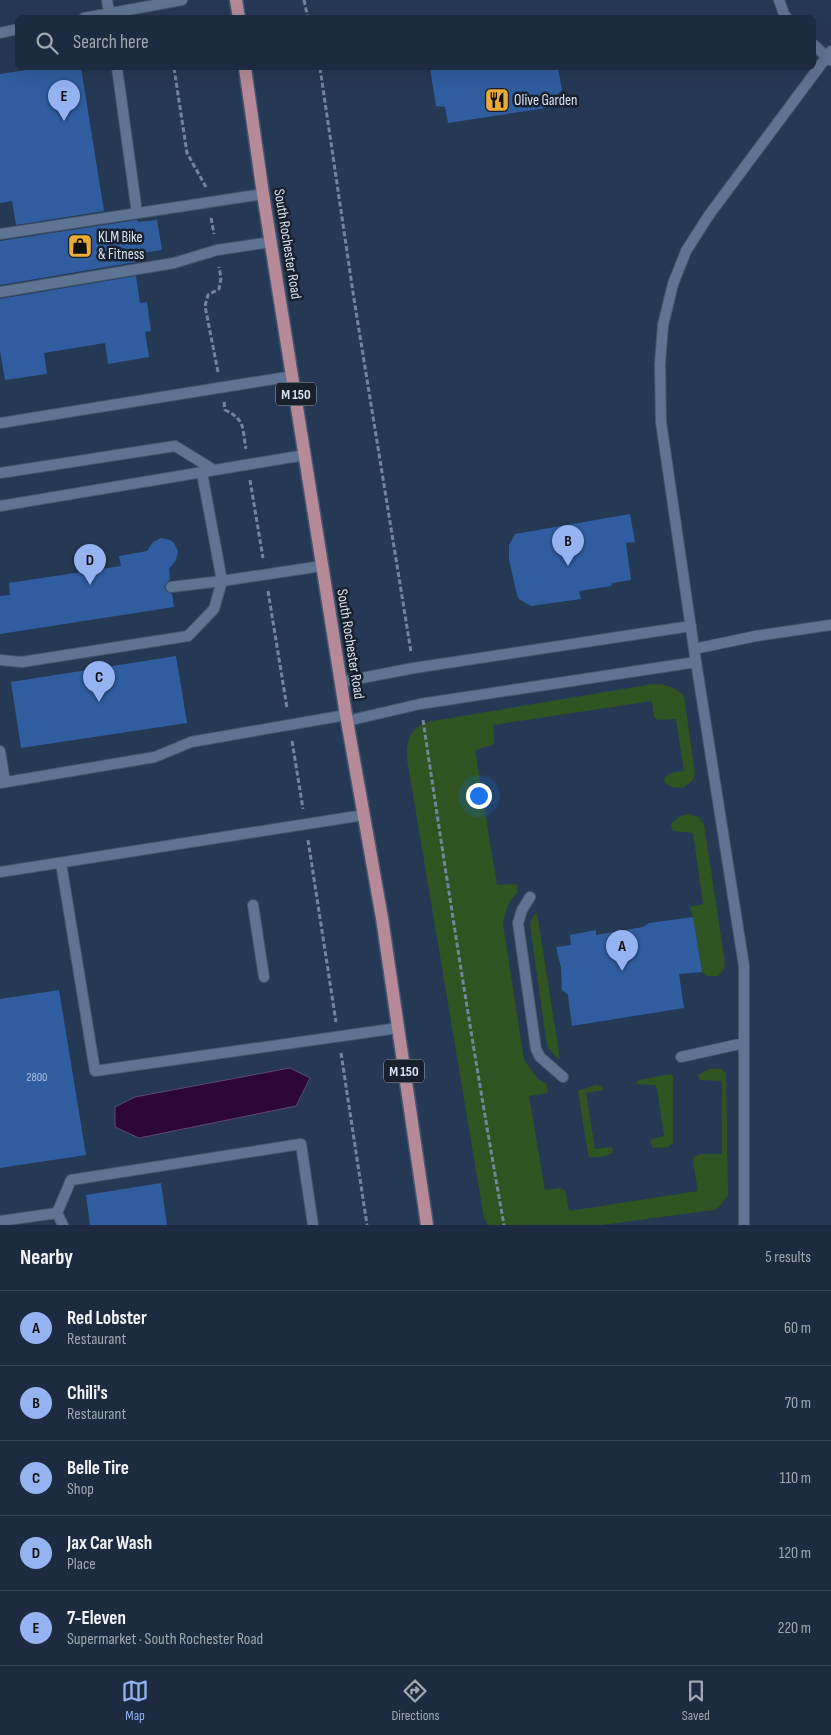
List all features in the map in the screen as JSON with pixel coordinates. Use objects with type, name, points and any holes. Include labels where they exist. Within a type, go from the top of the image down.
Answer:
[{"type":"main road","points":[[236,0],[238,15]]},
{"type":"main road","name":"South Rochester Road","points":[[246,70],[263,194],[322,566],[382,918],[426,1225]]},
{"type":"lane","points":[[107,0],[110,15],[182,0]]},
{"type":"lane","points":[[779,0],[785,15]]},
{"type":"lane","points":[[0,33],[15,30]]},
{"type":"lane","points":[[744,1225],[744,966],[694,649],[661,422],[660,364],[663,326],[673,284],[686,251],[710,215],[829,56],[816,46]]},
{"type":"lane","points":[[117,70],[137,213]]},
{"type":"lane","points":[[0,234],[263,194]]},
{"type":"lane","points":[[0,292],[174,263],[217,250],[271,242]]},
{"type":"lane","points":[[0,423],[293,376]]},
{"type":"lane","points":[[0,473],[175,446],[214,470]]},
{"type":"lane","points":[[0,506],[305,455]]},
{"type":"lane","points":[[0,660],[22,662],[188,636],[214,609],[222,582],[202,473]]},
{"type":"lane","points":[[171,587],[222,582],[322,566]]},
{"type":"lane","points":[[694,649],[756,636],[831,624]]},
{"type":"lane","points":[[341,682],[414,668],[691,626]]},
{"type":"lane","points":[[0,751],[2,782],[155,757],[191,742],[290,725],[347,718],[420,704],[696,662]]},
{"type":"lane","points":[[0,872],[364,814]]},
{"type":"lane","points":[[61,863],[94,1071],[398,1028]]},
{"type":"lane","points":[[530,897],[522,910],[518,924],[536,1050],[540,1057],[563,1078]]},
{"type":"lane","points":[[253,905],[264,977]]},
{"type":"lane","points":[[681,1057],[744,1042]]},
{"type":"lane","points":[[63,1225],[57,1213],[71,1180],[301,1144],[313,1225]]},
{"type":"lane","points":[[0,1221],[57,1213]]},
{"type":"path","points":[[304,0],[307,15]]},
{"type":"path","points":[[174,70],[187,153],[206,185],[217,250],[221,278],[219,289],[208,295],[205,306],[225,410],[236,415],[241,420],[368,1225]]},
{"type":"path","points":[[320,70],[411,653]]},
{"type":"path","points":[[422,716],[485,1125],[504,1225]]},
{"type":"green space","points":[[653,684],[670,687],[684,696],[695,774],[692,781],[683,788],[672,787],[664,782],[669,774],[684,771],[676,719],[658,720],[654,717],[652,701],[493,725],[493,744],[475,750],[497,885],[518,885],[517,893],[507,907],[503,924],[524,1060],[538,1079],[547,1084],[548,1093],[529,1096],[545,1190],[560,1188],[565,1190],[569,1211],[698,1191],[693,1162],[694,1157],[700,1154],[722,1154],[722,1081],[700,1080],[698,1075],[709,1069],[722,1069],[726,1074],[728,1195],[719,1207],[713,1210],[602,1225],[488,1225],[484,1218],[407,759],[409,739],[419,726],[432,721]]},
{"type":"green space","points":[[689,814],[698,817],[704,824],[725,963],[724,969],[718,976],[707,976],[702,972],[690,907],[703,904],[693,833],[673,831],[671,825],[678,817]]},
{"type":"green space","points":[[537,913],[560,1059],[547,1046],[530,925],[532,917]]},
{"type":"green space","points":[[670,1074],[673,1076],[673,1143],[668,1147],[653,1148],[650,1142],[653,1139],[664,1136],[657,1088],[655,1085],[636,1084],[636,1082]]},
{"type":"green space","points":[[596,1085],[602,1086],[603,1090],[586,1093],[595,1149],[612,1147],[613,1152],[605,1156],[589,1157],[578,1091]]},
{"type":"shaded area","points":[[290,1068],[310,1078],[296,1106],[139,1138],[115,1127],[115,1107],[135,1097]]},
{"type":"building","points":[[26,70],[81,70],[104,211],[16,225],[12,201],[0,203],[0,74]]},
{"type":"building","name":"Olive Garden","points":[[430,70],[558,70],[562,90],[558,94],[559,106],[448,123],[445,107],[436,106]]},
{"type":"building","name":"KLM Bike & Fitness","points":[[137,220],[138,222],[157,220],[162,250],[134,254],[136,262],[0,285],[0,241]]},
{"type":"building","points":[[136,276],[140,303],[147,302],[151,331],[145,332],[149,357],[108,364],[105,343],[44,353],[47,374],[5,380],[0,351],[0,299]]},
{"type":"building","points":[[630,514],[635,542],[626,543],[631,580],[612,583],[611,586],[579,591],[581,599],[531,606],[519,599],[509,559],[509,545],[515,534]]},
{"type":"building","points":[[161,538],[174,543],[178,551],[176,560],[169,569],[170,580],[164,587],[166,591],[172,594],[174,607],[0,634],[0,596],[10,595],[9,583],[121,566],[119,556],[147,551],[153,542]]},
{"type":"building","points":[[176,656],[187,723],[21,748],[11,682]]},
{"type":"building","points":[[693,917],[702,972],[679,974],[684,1008],[572,1026],[568,995],[562,990],[561,968],[556,947],[571,945],[570,935],[596,930],[596,935],[643,927],[649,923]]},
{"type":"building","points":[[59,990],[86,1155],[0,1168],[0,999]]},
{"type":"building","points":[[161,1183],[167,1225],[90,1225],[86,1195]]},
{"type":"place","name":"Olive Garden","points":[[497,100]]},
{"type":"place","name":"7-Eleven","points":[[64,121]]},
{"type":"place","name":"KLM Bike & Fitness","points":[[80,246]]},
{"type":"place","name":"Chili's","points":[[568,566]]},
{"type":"place","name":"Jax Car Wash","points":[[90,585]]},
{"type":"place","name":"Belle Tire","points":[[99,702]]},
{"type":"place","name":"Red Lobster","points":[[622,971]]}]
